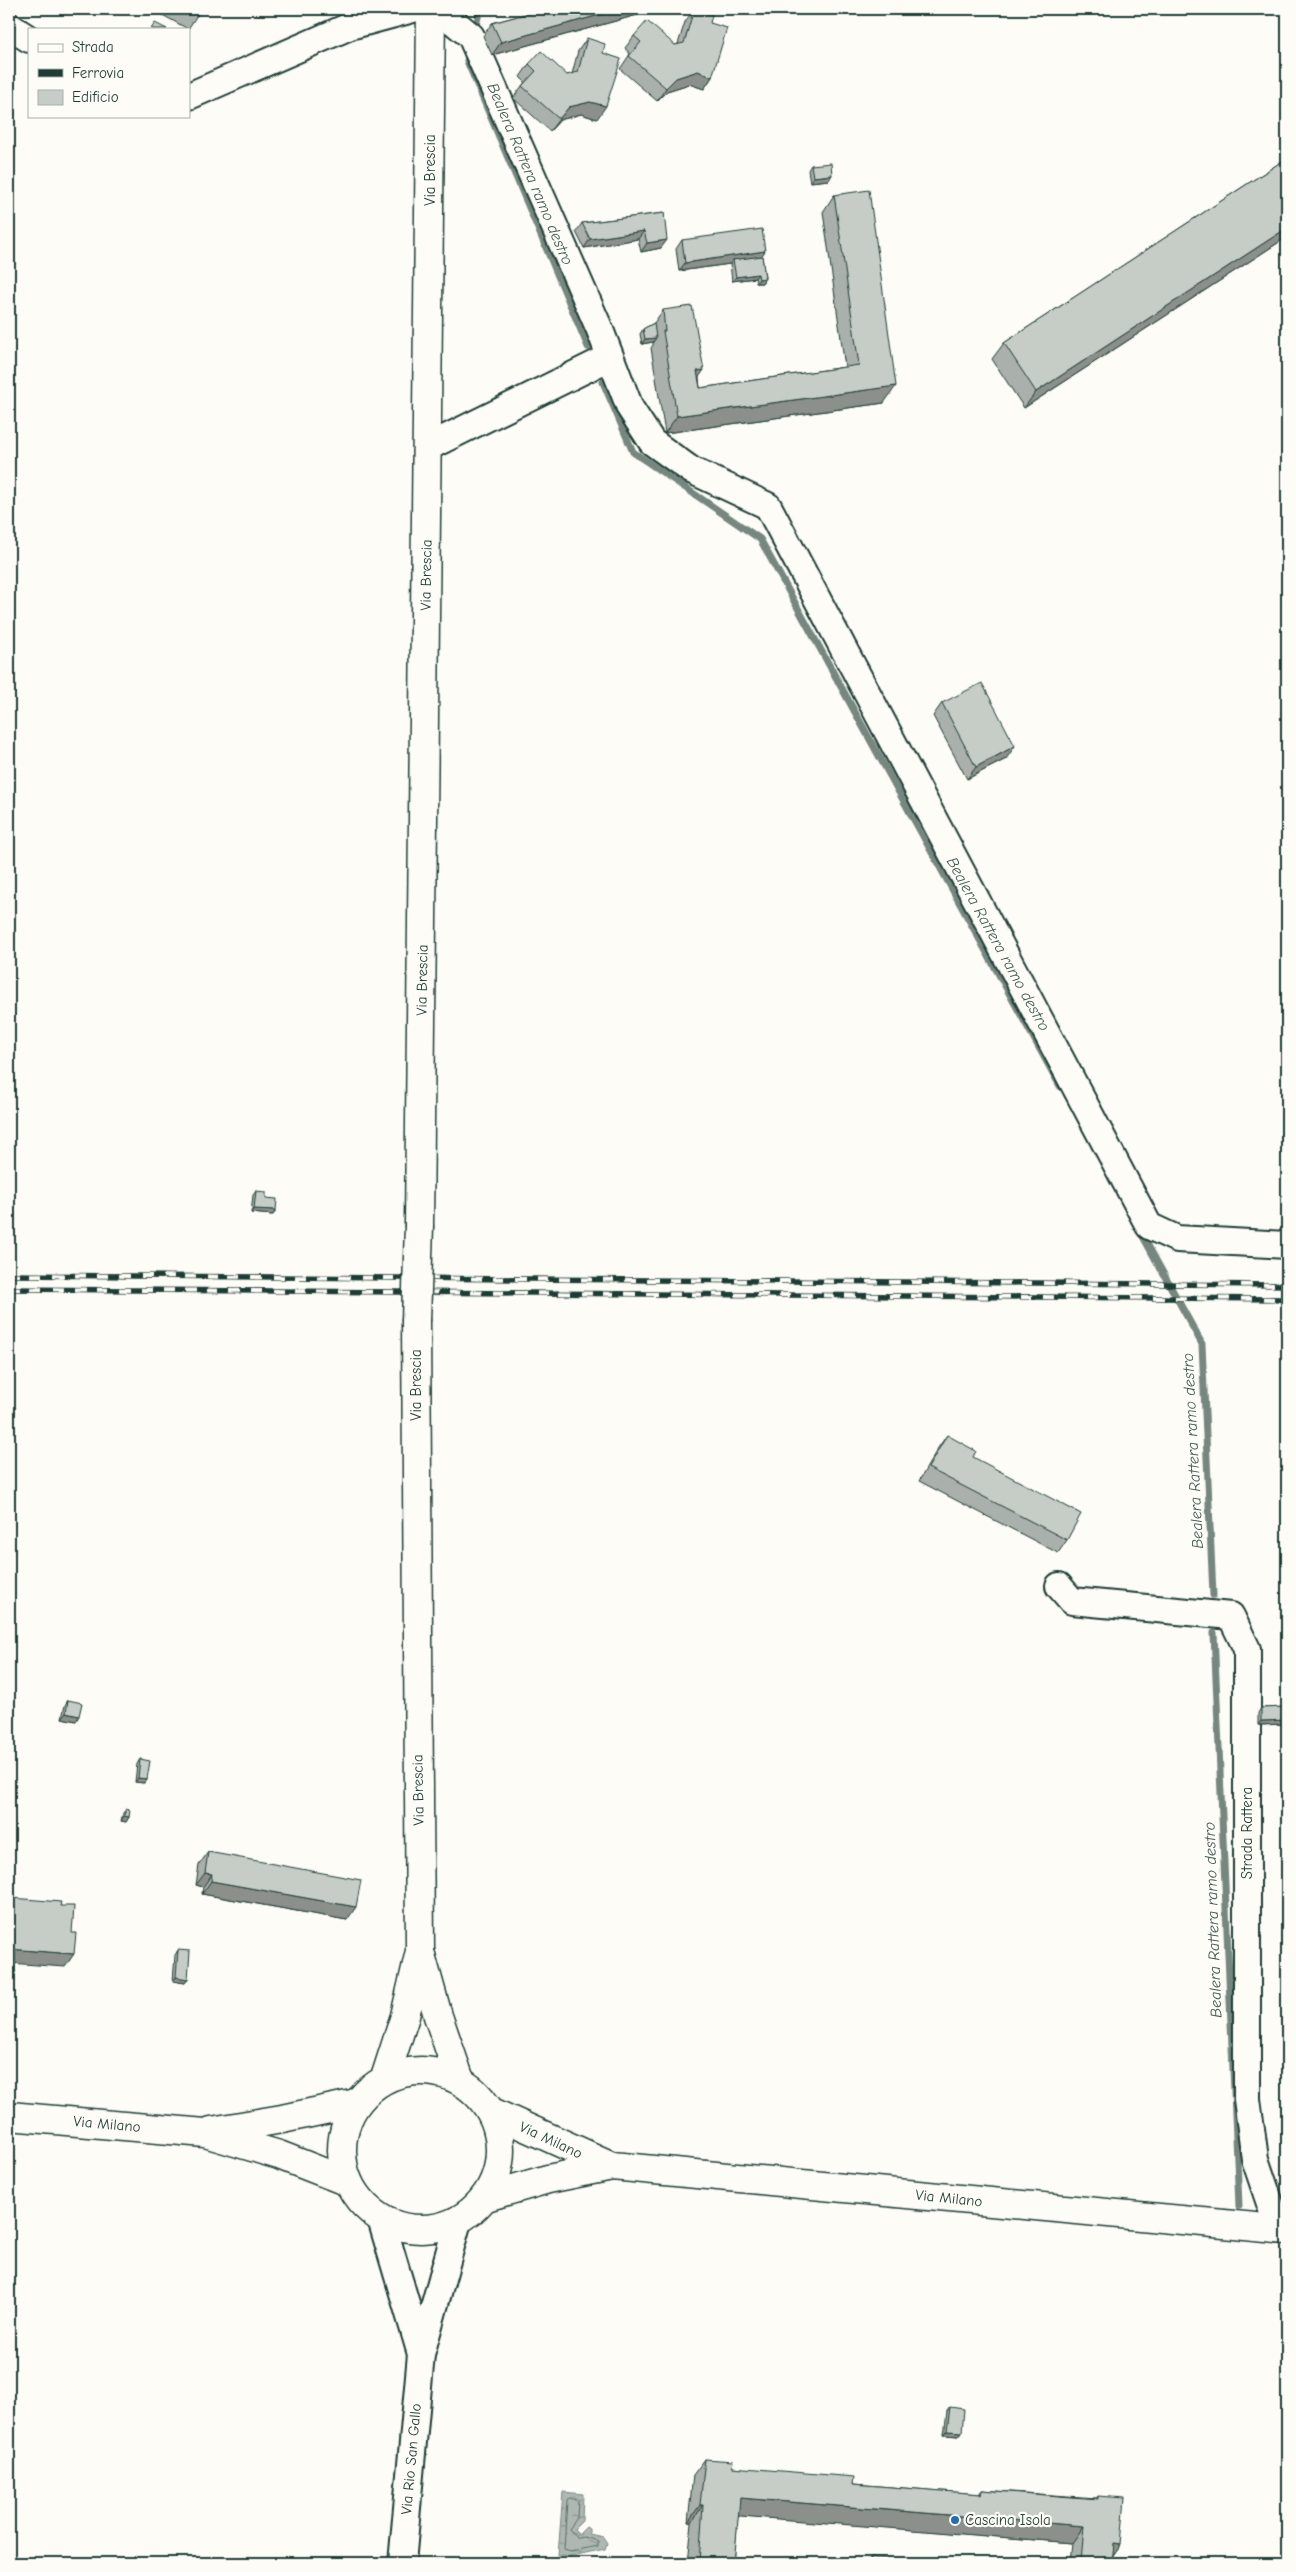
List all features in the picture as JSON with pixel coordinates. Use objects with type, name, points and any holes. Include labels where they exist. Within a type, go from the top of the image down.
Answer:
[{"type":"main road","name":"Via Brescia","points":[[420,1951],[416,1321],[419,1225],[428,447],[431,9]]},
{"type":"main road","points":[[385,2078],[405,2016],[420,1951]]},
{"type":"main road","points":[[420,1951],[438,2016],[460,2080]]},
{"type":"main road","points":[[409,2071],[435,2071],[460,2080],[478,2093],[492,2112],[499,2133],[501,2155],[496,2178],[486,2197],[474,2210],[458,2221],[433,2229],[406,2228],[382,2219],[362,2203],[348,2182],[342,2162],[342,2141],[346,2121],[357,2103],[369,2089],[385,2078],[409,2071]]},
{"type":"main road","name":"Via Milano","points":[[204,2132],[282,2119],[357,2103]]},
{"type":"main road","name":"Via Milano","points":[[492,2112],[612,2166]]},
{"type":"main road","name":"Via Milano","points":[[9,2116],[204,2132],[280,2155],[348,2182]]},
{"type":"main road","name":"Via Milano","points":[[486,2197],[548,2179],[612,2166],[1283,2230]]},
{"type":"street","points":[[190,96],[350,26],[413,9]]},
{"type":"street","points":[[438,9],[474,42],[610,357],[630,408],[652,442],[691,470],[768,506],[1149,1226],[1177,1239],[1287,1245]]},
{"type":"street","points":[[9,26],[28,38]]},
{"type":"street","points":[[428,447],[610,357]]},
{"type":"street","name":"Strada Rattera","points":[[1059,1586],[1072,1601],[1231,1616],[1247,1649],[1247,2099],[1255,2159],[1283,2230]]},
{"type":"street","name":"Via Rio San Gallo","points":[[382,2219],[421,2354]]},
{"type":"street","name":"Via Rio San Gallo","points":[[402,2563],[421,2354],[458,2221]]},
{"type":"water","points":[[563,2492],[583,2494],[582,2521],[574,2529],[579,2534],[586,2527],[589,2529],[589,2534],[603,2537],[607,2543],[605,2549],[571,2556],[558,2555]]},
{"type":"building","points":[[184,9],[201,9],[197,16]]},
{"type":"building","points":[[544,9],[621,9],[501,42],[492,23]]},
{"type":"building","points":[[694,9],[712,15],[710,23],[727,28],[712,77],[698,71],[676,78],[666,88],[629,56],[641,42],[634,36],[647,21],[675,45],[684,43]]},
{"type":"building","points":[[155,23],[165,28],[152,28]]},
{"type":"building","points":[[587,38],[605,44],[603,53],[621,59],[606,106],[590,102],[569,107],[559,119],[522,86],[536,71],[529,64],[541,51],[567,75],[578,72]]},
{"type":"building","points":[[1287,158],[1287,228],[1036,392],[1004,343]]},
{"type":"building","points":[[831,163],[832,175],[813,177],[811,165]]},
{"type":"building","points":[[869,190],[896,386],[677,416],[663,331],[665,331],[663,310],[692,306],[704,370],[697,371],[700,388],[859,365],[834,195]]},
{"type":"building","points":[[664,213],[667,240],[647,243],[644,231],[590,239],[582,223]]},
{"type":"building","points":[[762,229],[765,251],[685,263],[682,240]]},
{"type":"building","points":[[762,256],[765,278],[759,279],[758,274],[736,277],[733,260]]},
{"type":"building","points":[[654,323],[656,338],[645,339],[643,329]]},
{"type":"building","points":[[982,683],[1015,746],[976,767],[942,703]]},
{"type":"building","points":[[256,1191],[266,1192],[266,1198],[277,1199],[276,1210],[254,1209]]},
{"type":"building","points":[[947,1435],[976,1451],[973,1457],[1081,1514],[1067,1540],[928,1468]]},
{"type":"building","points":[[68,1700],[82,1703],[79,1716],[66,1713]]},
{"type":"building","points":[[1287,1707],[1287,1720],[1261,1721],[1261,1708]]},
{"type":"building","points":[[140,1759],[150,1761],[147,1779],[138,1778]]},
{"type":"building","points":[[126,1809],[130,1810],[129,1817],[124,1816]]},
{"type":"building","points":[[208,1852],[361,1880],[356,1907],[211,1881],[212,1874],[205,1873]]},
{"type":"building","points":[[12,1898],[61,1902],[60,1906],[74,1906],[72,1933],[76,1933],[74,1954],[9,1949],[9,1900],[12,1901]]},
{"type":"building","points":[[178,1950],[190,1951],[188,1979],[176,1977]]},
{"type":"building","points":[[950,2407],[964,2409],[962,2432],[947,2431]]},
{"type":"building","points":[[705,2459],[733,2461],[732,2467],[854,2477],[853,2484],[981,2494],[982,2490],[1098,2499],[1098,2496],[1125,2498],[1121,2544],[1114,2543],[1112,2563],[1081,2563],[1084,2526],[740,2498],[734,2563],[699,2563],[703,2505],[700,2505]]},
{"type":"building","points":[[871,2557],[891,2559],[890,2563],[870,2563]]},
{"type":"waterway","name":"Bealera Rattera ramo destro","points":[[474,33],[480,9]]},
{"type":"waterway","name":"Bealera Rattera ramo destro","points":[[469,50],[467,61],[588,347]]},
{"type":"waterway","name":"Bealera Rattera ramo destro","points":[[603,382],[633,452],[760,539],[1060,1086]]},
{"type":"waterway","name":"Bealera Rattera ramo destro","points":[[1140,1231],[1202,1344],[1213,1595]]},
{"type":"waterway","name":"Bealera Rattera ramo destro","points":[[1214,1633],[1239,2206]]},
{"type":"railway","points":[[9,1275],[1287,1285]]},
{"type":"railway","points":[[9,1289],[1287,1299]]},
{"type":"place","name":"Cascina Isola","points":[[955,2520]]}]
